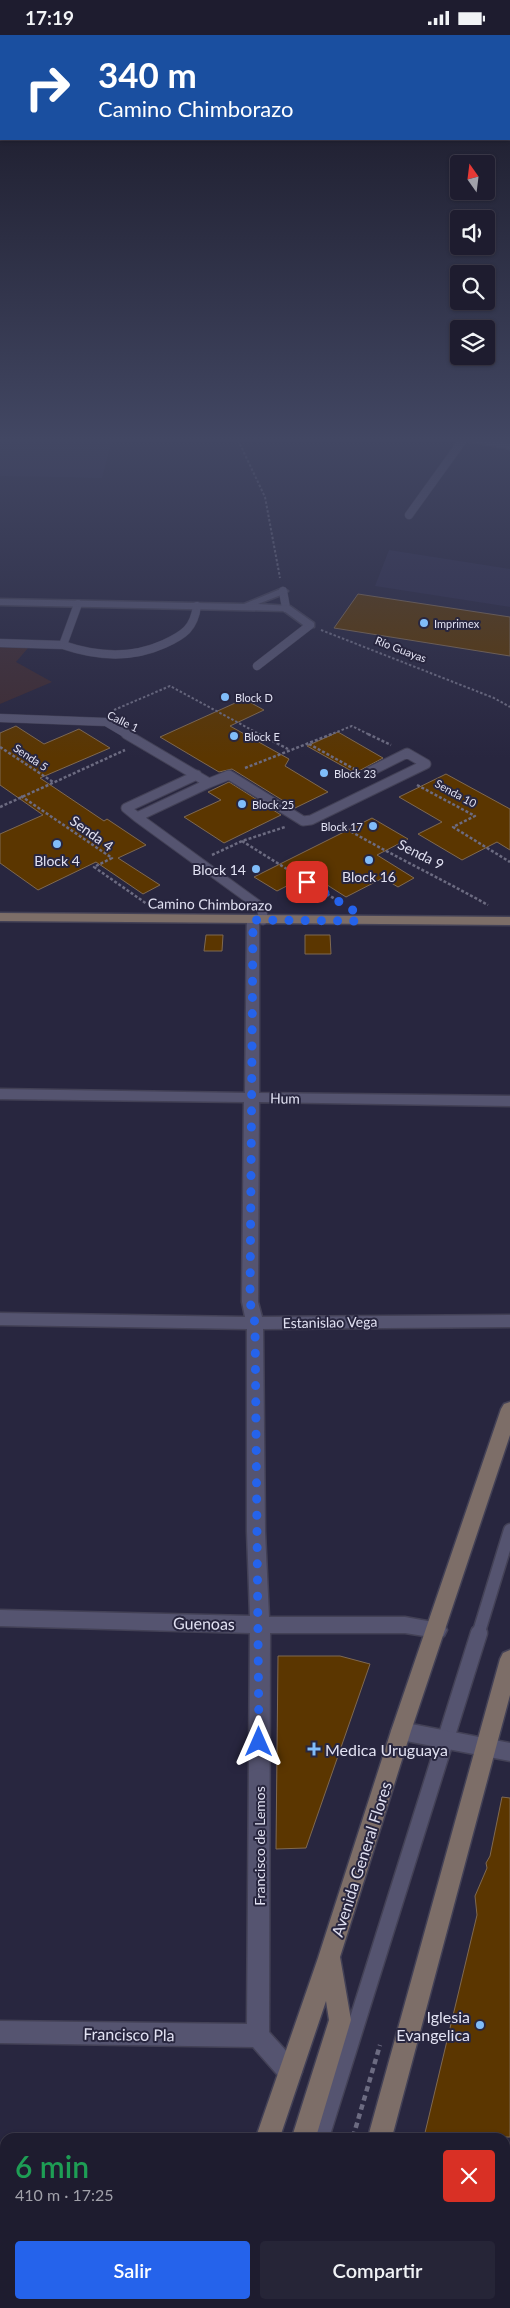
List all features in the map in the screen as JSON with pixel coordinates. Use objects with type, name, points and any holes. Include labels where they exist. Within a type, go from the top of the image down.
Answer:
[{"type":"main road","name":"Camino Chimborazo","points":[[0,917],[510,921]]},
{"type":"main road","name":"Avenida General Flores","points":[[269,2133],[329,1958],[401,1731],[510,1409]]},
{"type":"main road","points":[[381,2133],[510,1659]]},
{"type":"main road","points":[[305,2133],[340,2020],[329,1958]]},
{"type":"street","points":[[242,607],[282,591]]},
{"type":"street","points":[[0,602],[286,608],[310,625]]},
{"type":"street","name":"Francisco de Lemos","points":[[258,920],[251,1097],[250,1302],[255,1323],[256,1532],[260,1625],[258,2036]]},
{"type":"street","name":"Hum","points":[[0,1094],[510,1101]]},
{"type":"street","name":"Estanislao Vega","points":[[0,1319],[255,1323],[510,1321]]},
{"type":"street","name":"Guenoas","points":[[0,1619],[260,1625],[405,1625],[437,1629]]},
{"type":"street","points":[[401,1731],[510,1752]]},
{"type":"street","name":"Francisco Pla","points":[[0,2032],[258,2036]]},
{"type":"street","points":[[258,2036],[290,2072]]},
{"type":"lane","points":[[282,591],[286,608]]},
{"type":"lane","points":[[62,645],[78,604]]},
{"type":"lane","points":[[0,643],[62,645],[73,649],[105,653],[137,654],[188,631],[194,623],[197,607]]},
{"type":"lane","points":[[257,666],[310,625]]},
{"type":"lane","name":"Calle 1","points":[[0,717],[106,723],[209,783]]},
{"type":"lane","points":[[369,772],[407,753]]},
{"type":"lane","name":"Senda 10","points":[[400,776],[426,764],[407,753]]},
{"type":"lane","points":[[369,772],[388,782]]},
{"type":"lane","points":[[197,775],[126,809],[262,907],[258,920]]},
{"type":"lane","points":[[137,817],[228,775],[303,821],[319,816],[400,776]]},
{"type":"lane","points":[[322,2133],[446,1741],[510,1530]]},
{"type":"path","points":[[274,546],[282,591]]},
{"type":"path","name":"Río Guayas","points":[[310,625],[494,698],[510,707]]},
{"type":"path","points":[[106,723],[105,713],[170,686],[288,749]]},
{"type":"path","points":[[228,775],[288,749],[308,744],[352,726],[407,753]]},
{"type":"path","points":[[0,807],[141,742]]},
{"type":"path","points":[[308,744],[357,771],[369,772]]},
{"type":"path","name":"Senda 5","points":[[0,747],[53,782]]},
{"type":"path","name":"Senda 10","points":[[400,776],[475,816],[453,827],[510,861]]},
{"type":"path","name":"Senda 4","points":[[21,796],[112,858],[94,867],[168,918]]},
{"type":"path","points":[[0,803],[4,805]]},
{"type":"path","name":"Senda 9","points":[[319,816],[342,825],[400,859],[422,869],[494,909]]},
{"type":"path","points":[[200,861],[242,841],[303,821]]},
{"type":"path","points":[[242,841],[356,912],[357,921]]},
{"type":"path","points":[[354,2133],[380,2045]]},
{"type":"shaded area","points":[[389,550],[510,569],[510,607],[375,586]]},
{"type":"shaded area","points":[[0,647],[28,648],[16,662],[52,682],[0,704]]},
{"type":"building","name":"Imprimex","points":[[358,594],[510,617],[510,656],[334,628]]},
{"type":"building","points":[[244,699],[264,710],[230,726],[289,759],[285,766],[328,792],[295,808],[232,769],[219,772],[160,737]]},
{"type":"building","points":[[16,726],[44,744],[79,729],[110,748],[40,778],[104,821],[107,819],[146,845],[118,858],[160,885],[143,894],[96,862],[38,890],[0,863],[0,834],[43,815],[0,785],[0,733]]},
{"type":"building","points":[[338,732],[383,758],[355,773],[307,746]]},
{"type":"building","points":[[446,774],[510,809],[510,850],[497,842],[462,860],[418,834],[442,822],[399,797]]},
{"type":"building","points":[[229,782],[281,815],[224,843],[184,817],[221,800],[208,792]]},
{"type":"building","points":[[372,818],[408,839],[377,855],[414,878],[398,887],[383,878],[346,897],[310,874],[277,891],[254,877]]},
{"type":"building","points":[[206,935],[223,935],[222,951],[204,951]]},
{"type":"building","points":[[305,935],[330,935],[331,954],[305,954]]},
{"type":"building","points":[[278,1656],[340,1656],[370,1664],[306,1848],[276,1849]]},
{"type":"building","points":[[502,1797],[510,1798],[510,2133],[425,2133],[477,1915],[475,1896],[490,1856]]},
{"type":"place","name":"Imprimex","points":[[424,623]]},
{"type":"place","name":"Block D","points":[[225,697]]},
{"type":"place","name":"Block E","points":[[234,736]]},
{"type":"place","name":"Block 23","points":[[324,773]]},
{"type":"place","name":"Block 25","points":[[242,804]]},
{"type":"place","name":"Block 17","points":[[373,826]]},
{"type":"place","name":"Block 4","points":[[57,844]]},
{"type":"place","name":"Block 16","points":[[369,860]]},
{"type":"place","name":"Block 14","points":[[256,869]]},
{"type":"place","name":"Medica Uruguaya","points":[[314,1749]]},
{"type":"place","name":"Iglesia Evangelica","points":[[480,2025]]},
{"type":"route","points":[[259,1742],[260,1625],[256,1532],[255,1323],[250,1302],[253,920],[357,921],[356,912],[307,882]]}]
